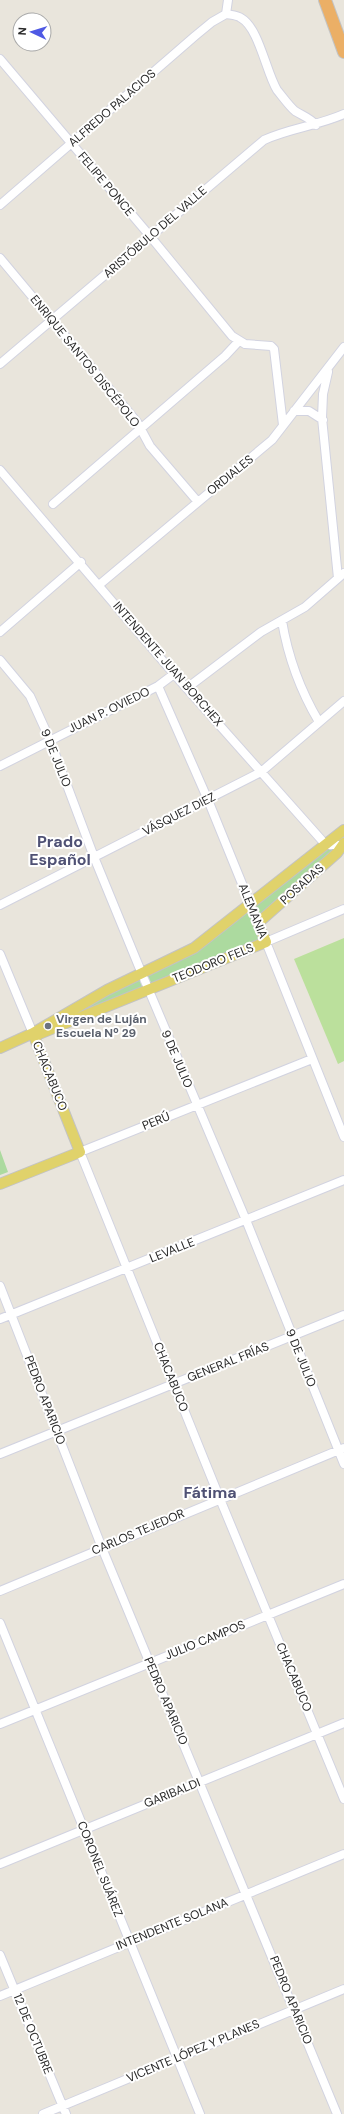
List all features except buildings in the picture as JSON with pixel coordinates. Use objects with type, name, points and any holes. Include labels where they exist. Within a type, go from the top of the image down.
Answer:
[{"type":"highway","points":[[325,0],[344,52]]},
{"type":"main road","points":[[34,1035],[107,990],[194,948],[344,830]]},
{"type":"main road","name":"POSADAS","points":[[258,923],[337,853],[344,845]]},
{"type":"main road","name":"ALEMANIA","points":[[258,923],[266,942]]},
{"type":"main road","name":"TEODORO FELS","points":[[148,990],[266,942]]},
{"type":"main road","points":[[0,1048],[148,990]]},
{"type":"main road","name":"CHACABUCO","points":[[34,1035],[80,1152]]},
{"type":"main road","name":"PERÚ","points":[[0,1184],[80,1152]]},
{"type":"street","points":[[228,0],[226,14],[240,17],[246,22],[253,32],[270,78],[278,90],[294,110],[319,124]]},
{"type":"street","name":"ALFREDO PALACIOS","points":[[0,205],[212,22],[226,14]]},
{"type":"street","name":"FELIPE PONCE","points":[[0,59],[150,236],[232,336],[239,341]]},
{"type":"street","name":"ARISTÓBULO DEL VALLE","points":[[0,364],[264,140],[279,133],[319,124],[344,114]]},
{"type":"street","name":"ENRIQUE SANTOS DISCÉPOLO","points":[[0,258],[137,422],[150,446],[198,502]]},
{"type":"street","points":[[53,504],[226,356],[239,341],[245,344],[271,346],[274,349],[283,426]]},
{"type":"street","name":"ORDIALES","points":[[99,585],[272,440],[344,348]]},
{"type":"street","points":[[187,688],[246,642],[305,607],[341,576],[322,420],[323,394],[330,366]]},
{"type":"street","points":[[294,412],[309,411],[322,420]]},
{"type":"street","name":"INTENDENTE JUAN BORCHEX","points":[[0,470],[174,674],[326,845]]},
{"type":"street","points":[[0,632],[80,562]]},
{"type":"street","points":[[282,621],[286,644],[296,676],[319,722]]},
{"type":"street","name":"9 DE JULIO","points":[[0,660],[30,696],[50,740],[94,857],[148,990],[246,1220],[292,1336],[341,1449],[344,1464]]},
{"type":"street","name":"JUAN P. OVIEDO","points":[[0,766],[158,686],[174,674]]},
{"type":"street","name":"ALEMANIA","points":[[158,686],[208,800],[258,923]]},
{"type":"street","name":"VÁSQUEZ DIEZ","points":[[0,905],[261,772],[344,701]]},
{"type":"street","points":[[326,845],[344,845]]},
{"type":"street","name":"TEODORO FELS","points":[[266,942],[344,909]]},
{"type":"street","name":"ALEMANIA","points":[[266,942],[344,1137]]},
{"type":"street","name":"CHACABUCO","points":[[0,954],[34,1035]]},
{"type":"street","name":"PERÚ","points":[[80,1152],[312,1059]]},
{"type":"street","name":"CHACABUCO","points":[[80,1152],[220,1499],[344,1799]]},
{"type":"street","name":"LEVALLE","points":[[0,1319],[344,1180]]},
{"type":"street","name":"PEDRO APARICIO","points":[[0,1286],[102,1548],[295,2008],[337,2114]]},
{"type":"street","name":"GENERAL FRÍAS","points":[[0,1454],[344,1314]]},
{"type":"street","name":"CARLOS TEJEDOR","points":[[0,1591],[341,1449]]},
{"type":"street","name":"JULIO CAMPOS","points":[[0,1724],[344,1584]]},
{"type":"street","name":"CORONEL SUÁREZ","points":[[0,1623],[200,2114]]},
{"type":"street","name":"GARIBALDI","points":[[0,1864],[344,1723]]},
{"type":"street","name":"INTENDENTE SOLANA","points":[[0,1996],[130,1941],[344,1854]]},
{"type":"street","name":"12 DE OCTUBRE","points":[[0,1955],[64,2110]]},
{"type":"street","name":"VICENTE LÓPEZ Y PLANES","points":[[43,2114],[64,2110],[177,2058],[344,1989]]},
{"type":"green space","points":[[326,845],[343,846],[258,923],[266,942],[54,1028],[107,990],[194,948]]},
{"type":"green space","points":[[344,938],[344,1061],[338,1064],[294,959]]},
{"type":"green space","points":[[0,1150],[8,1172],[0,1175]]},
{"type":"place","name":"Virgen de Luján Escuela Nº 29","points":[[48,1026]]},
{"type":"district","name":"Prado Español","points":[[60,850]]},
{"type":"district","name":"Fátima","points":[[210,1492]]}]
